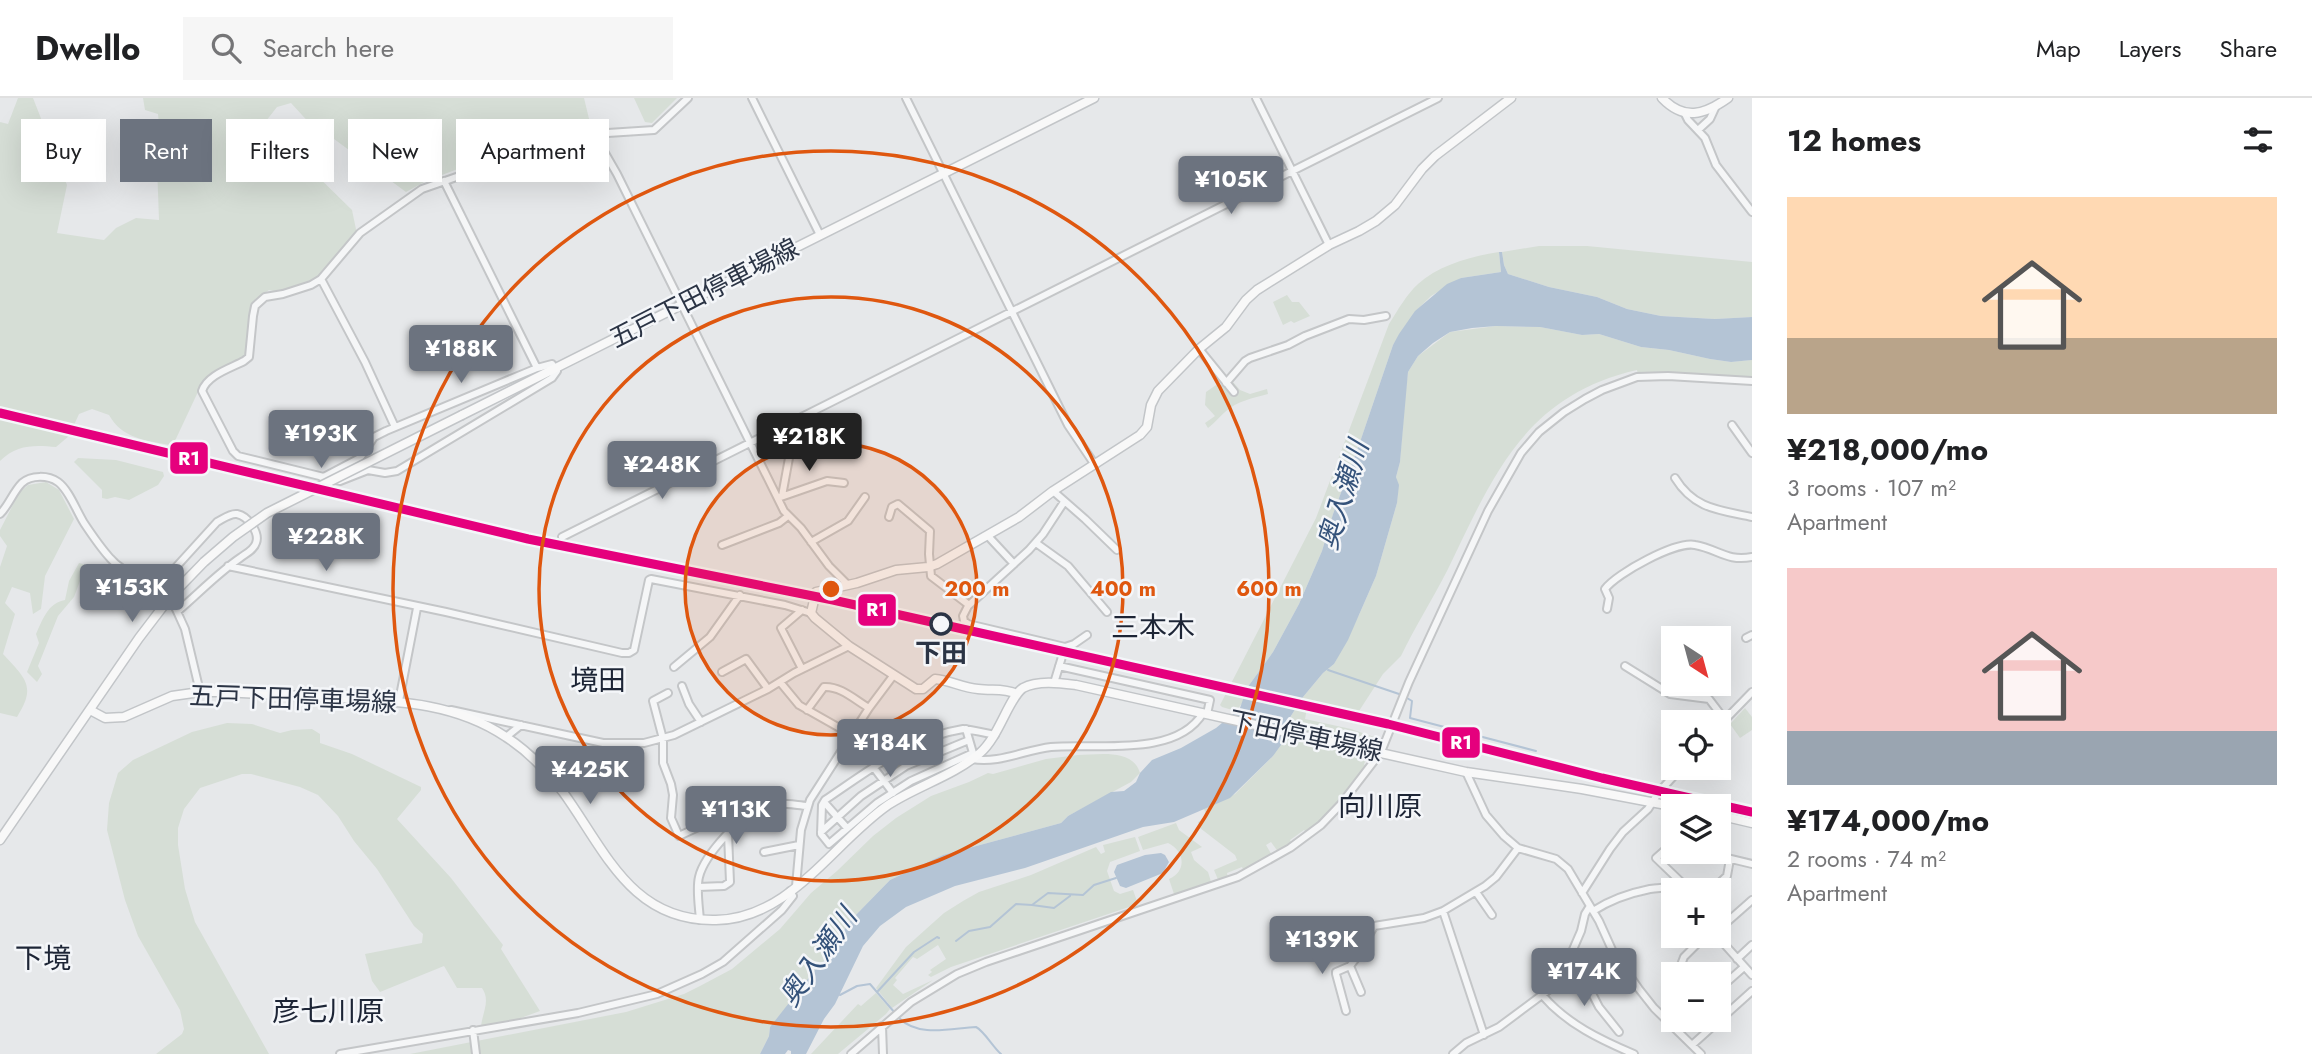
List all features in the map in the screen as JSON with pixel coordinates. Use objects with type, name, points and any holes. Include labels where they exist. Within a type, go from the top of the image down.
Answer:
[{"type":"main road","name":"五戸下田停車場線","points":[[1017,694],[995,735],[986,748],[972,760],[905,795],[872,817],[778,900],[754,912],[718,920],[700,920],[669,912],[631,888],[606,858],[563,792],[548,774],[504,736],[447,710],[399,701],[200,692],[164,699],[124,718],[105,718],[90,710],[139,638],[172,596],[204,562],[267,513],[1082,101],[1094,98]]},
{"type":"main road","points":[[893,676],[849,646],[806,611],[816,592],[896,570],[930,567],[1019,517],[1053,491],[1145,431],[1151,405],[1158,391],[1199,349],[1226,327],[1246,300],[1257,290],[1329,245],[1376,221],[1395,205],[1435,156],[1511,98]]},
{"type":"main road","points":[[1662,98],[1675,109],[1698,113],[1728,98]]},
{"type":"main road","name":"下田停車場線","points":[[893,676],[920,690],[935,679],[965,687],[1007,690],[1017,694],[1026,687],[1054,683],[1076,685],[1466,772],[1661,804]]},
{"type":"main road","points":[[0,840],[90,710]]},
{"type":"main road","points":[[1731,818],[1752,823]]},
{"type":"street","points":[[609,133],[654,131],[688,98]]},
{"type":"street","points":[[752,98],[820,235]]},
{"type":"street","points":[[906,98],[1068,425],[1095,465]]},
{"type":"street","points":[[1256,98],[1329,245]]},
{"type":"street","points":[[562,537],[1438,98]]},
{"type":"street","points":[[1698,130],[1710,119],[1716,106]]},
{"type":"street","points":[[1684,112],[1705,138],[1716,165],[1752,212]]},
{"type":"street","points":[[609,160],[788,516],[795,520],[828,566],[848,584]]},
{"type":"street","points":[[322,478],[360,458],[374,437],[395,427],[537,368],[550,364],[555,367],[557,374],[397,471],[385,473],[368,470],[340,481],[322,478],[238,456],[202,391],[204,384],[210,379],[249,357],[253,316],[256,306],[265,297],[311,285],[321,279],[328,274],[360,233],[422,189],[456,177]]},
{"type":"street","points":[[444,181],[537,368]]},
{"type":"street","points":[[321,279],[365,362],[395,427]]},
{"type":"street","points":[[1226,383],[1250,358],[1349,319],[1364,320],[1386,316]]},
{"type":"street","points":[[1199,349],[1234,392]]},
{"type":"street","points":[[851,1054],[911,1002],[957,974],[1199,892],[1254,870],[1321,825],[1341,804],[1379,752],[1488,511],[1521,453],[1539,432],[1585,399],[1637,377],[1752,381]]},
{"type":"street","points":[[1732,425],[1752,453]]},
{"type":"street","points":[[780,497],[789,458]]},
{"type":"street","points":[[0,514],[24,482],[35,477],[56,480],[63,486],[85,524],[112,561],[157,588],[162,594]]},
{"type":"street","points":[[1675,478],[1683,491],[1700,504],[1752,517]]},
{"type":"street","points":[[780,497],[827,481],[844,484]]},
{"type":"street","points":[[1053,491],[1086,519],[1117,551]]},
{"type":"street","points":[[811,542],[848,521],[865,497]]},
{"type":"street","points":[[1064,502],[1035,542],[969,605],[963,616],[968,624],[1065,647],[1087,635]]},
{"type":"street","points":[[889,517],[892,507],[898,504],[928,528],[931,534],[930,567],[934,579],[969,605]]},
{"type":"street","points":[[157,588],[218,523],[230,515],[238,514],[254,529],[256,542],[252,549],[176,609],[185,629],[200,692]]},
{"type":"street","points":[[722,545],[779,523],[788,516]]},
{"type":"street","points":[[988,536],[1014,564]]},
{"type":"street","points":[[1035,542],[1068,566],[1107,612]]},
{"type":"street","points":[[1607,609],[1609,598],[1605,589],[1610,582],[1635,565],[1678,547],[1694,545],[1732,559],[1752,557]]},
{"type":"street","points":[[228,566],[629,653],[634,650],[651,579],[740,595],[806,611]]},
{"type":"street","points":[[674,667],[710,637],[740,595]]},
{"type":"street","points":[[399,701],[416,608]]},
{"type":"street","points":[[802,669],[782,628],[806,611]]},
{"type":"street","points":[[447,710],[458,710],[618,744],[644,743],[663,739],[701,722],[849,646]]},
{"type":"street","points":[[1054,683],[1065,647]]},
{"type":"street","points":[[722,672],[746,659],[768,689]]},
{"type":"street","points":[[972,760],[994,760],[1051,747],[1122,746],[1160,741],[1176,736],[1207,714],[1210,700],[1059,666]]},
{"type":"street","points":[[1625,666],[1670,694],[1709,699],[1717,710]]},
{"type":"street","points":[[340,1054],[594,1010],[657,994],[723,962],[791,900],[807,805],[869,708],[893,676]]},
{"type":"street","points":[[780,682],[794,701],[852,734]]},
{"type":"street","points":[[682,686],[689,704],[701,722]]},
{"type":"street","points":[[807,710],[819,691],[828,686],[869,708]]},
{"type":"street","points":[[1731,714],[1752,692]]},
{"type":"street","points":[[668,693],[653,701],[663,739],[663,763],[673,795],[671,818],[677,834],[679,836],[733,814],[743,820]]},
{"type":"street","points":[[504,736],[509,722]]},
{"type":"street","points":[[504,736],[522,725]]},
{"type":"street","points":[[700,920],[698,879],[703,866],[728,834],[763,806],[823,804],[901,750],[933,736],[966,730],[995,735]]},
{"type":"street","points":[[823,804],[821,832],[829,844],[892,793],[919,777],[973,753],[966,730]]},
{"type":"street","points":[[821,832],[863,794],[912,763],[969,740]]},
{"type":"street","points":[[940,751],[947,765]]},
{"type":"street","points":[[912,763],[919,777]]},
{"type":"street","points":[[874,768],[892,793]]},
{"type":"street","points":[[1466,772],[1486,815],[1517,848],[1562,863],[1583,894],[1613,951],[1654,1008],[1701,1054]]},
{"type":"street","points":[[1583,894],[1623,832],[1648,809],[1671,780]]},
{"type":"street","points":[[863,794],[872,807]]},
{"type":"street","points":[[823,804],[847,828]]},
{"type":"street","points":[[698,887],[724,886],[730,882],[728,834]]},
{"type":"street","points":[[764,852],[799,845]]},
{"type":"street","points":[[1346,1011],[1336,972],[1350,966],[1374,926],[1424,919],[1443,911],[1496,877],[1517,848]]},
{"type":"street","points":[[1731,859],[1752,864]]},
{"type":"street","points":[[1662,864],[1677,878]]},
{"type":"street","points":[[1453,1054],[1466,1042],[1499,1027],[1543,996],[1567,964],[1585,914],[1591,908],[1627,895],[1661,889]]},
{"type":"street","points":[[1476,892],[1492,915]]},
{"type":"street","points":[[1731,919],[1752,900]]},
{"type":"street","points":[[1443,911],[1484,1035]]},
{"type":"street","points":[[1737,959],[1752,945]]},
{"type":"street","points":[[1681,962],[1693,948]]},
{"type":"street","points":[[1727,948],[1752,975]]},
{"type":"street","points":[[1582,974],[1594,962],[1613,951]]},
{"type":"street","points":[[1567,964],[1582,974],[1599,1007],[1619,1032]]},
{"type":"street","points":[[1350,966],[1361,992]]},
{"type":"street","points":[[1731,978],[1744,967]]},
{"type":"street","points":[[1731,1010],[1752,991]]},
{"type":"street","points":[[1543,996],[1560,1013],[1582,1028],[1634,1054]]},
{"type":"street","points":[[882,1026],[883,1054]]},
{"type":"street","points":[[473,1032],[476,1054]]},
{"type":"street","points":[[1692,1045],[1706,1032]]},
{"type":"shaded area","points":[[18,98],[33,98],[41,119],[21,119],[21,182],[66,182],[57,233],[104,240],[116,228],[136,218],[159,220],[158,182],[212,182],[212,119],[158,119],[158,114],[145,110],[143,98],[584,98],[589,119],[456,119],[456,170],[442,175],[442,119],[348,119],[348,149],[334,139],[334,119],[306,119],[291,103],[277,107],[268,119],[226,119],[226,182],[323,182],[352,210],[358,239],[322,278],[294,295],[269,290],[261,296],[252,310],[246,355],[204,379],[174,443],[169,445],[134,437],[120,429],[109,415],[92,409],[79,414],[69,436],[56,447],[34,446],[20,449],[0,461],[0,122],[8,124]]},
{"type":"shaded area","points":[[634,98],[677,98],[652,123],[645,122]]},
{"type":"shaded area","points":[[392,182],[424,182],[406,192]]},
{"type":"shaded area","points":[[1539,246],[1587,246],[1752,262],[1752,317],[1715,319],[1661,316],[1627,309],[1597,297],[1549,287],[1508,274],[1502,252]]},
{"type":"shaded area","points":[[1499,252],[1501,272],[1461,278],[1431,296],[1416,311],[1393,345],[1322,551],[1299,604],[1273,652],[1247,688],[1244,701],[1236,711],[1222,707],[1220,705],[1316,518],[1389,324],[1402,303],[1426,277],[1456,262]]},
{"type":"shaded area","points":[[1287,295],[1292,302],[1299,302],[1310,316],[1283,325],[1273,302]]},
{"type":"shaded area","points":[[1496,326],[1540,327],[1582,335],[1599,334],[1641,347],[1710,359],[1731,362],[1752,360],[1752,378],[1664,372],[1638,375],[1637,370],[1598,382],[1566,399],[1539,420],[1517,445],[1498,473],[1401,656],[1383,674],[1359,711],[1356,713],[1308,702],[1305,719],[1377,738],[1364,764],[1367,768],[1340,803],[1307,833],[1304,830],[1290,840],[1292,844],[1279,853],[1271,842],[1266,845],[1273,857],[1244,872],[1242,867],[1227,873],[1228,879],[1219,882],[1214,870],[1237,860],[1235,855],[1200,828],[1198,822],[1207,817],[1204,809],[1235,794],[1273,756],[1289,719],[1303,697],[1334,664],[1376,576],[1397,503],[1396,477],[1400,462],[1408,372],[1418,356],[1450,332]]},
{"type":"shaded area","points":[[1233,382],[1240,390],[1250,394],[1267,389],[1268,394],[1235,405],[1208,428],[1205,423],[1215,416],[1205,405],[1206,392],[1219,383],[1225,388]]},
{"type":"shaded area","points":[[78,458],[116,460],[163,472],[164,476],[158,485],[129,500],[102,498],[102,490],[74,462]]},
{"type":"shaded area","points":[[46,482],[59,490],[74,519],[45,576],[41,609],[33,614],[30,593],[12,587],[5,603],[15,614],[3,654],[22,676],[27,690],[17,717],[0,713],[0,567],[7,546],[0,536],[0,530],[19,493],[28,485]]},
{"type":"shaded area","points":[[79,563],[86,565],[74,597],[58,616],[38,666],[42,674],[37,682],[27,672],[39,643],[36,634],[50,608],[65,600],[69,581]]},
{"type":"shaded area","points":[[1745,708],[1752,717],[1752,730],[1740,738],[1731,723]]},
{"type":"shaded area","points":[[227,723],[252,724],[280,733],[312,729],[320,734],[320,743],[352,754],[421,787],[397,819],[451,878],[503,945],[501,949],[540,1011],[507,1023],[481,1027],[486,1002],[482,988],[457,988],[444,966],[380,992],[372,981],[365,954],[422,943],[423,934],[414,926],[338,816],[318,795],[300,787],[242,774],[200,788],[184,809],[178,828],[178,845],[185,889],[195,922],[269,1054],[156,1054],[182,1034],[184,1029],[180,1010],[138,936],[125,900],[107,830],[109,803],[118,773],[133,760],[192,732]]},
{"type":"shaded area","points":[[1078,755],[1123,756],[1136,765],[1140,773],[1131,782],[1068,816],[1061,823],[943,855],[890,880],[850,921],[826,959],[770,1027],[769,1036],[760,1054],[410,1054],[626,1012],[684,994],[732,969],[780,929],[811,893],[873,836],[931,796],[988,773],[993,774],[1046,759]]},
{"type":"shaded area","points":[[1176,823],[1179,830],[1202,847],[1191,852],[1194,860],[1208,872],[1212,885],[1175,897],[1169,879],[1181,866],[1178,851],[1168,843],[1143,850],[1138,837]]},
{"type":"shaded area","points":[[1135,837],[1140,851],[1110,862],[1107,871],[1114,891],[1120,894],[1133,890],[1138,904],[951,967],[931,977],[928,975],[932,972],[930,970],[946,959],[938,945],[917,959],[913,957],[895,978],[897,980],[893,985],[903,994],[933,980],[892,1008],[876,988],[906,947],[944,913],[963,901],[979,892],[1031,875],[1096,847],[1101,854],[1105,852],[1103,845]]},
{"type":"shaded area","points":[[876,993],[890,1009],[886,1014],[838,1054],[811,1054],[858,1004],[861,1006]]},
{"type":"water","name":"奥入瀬川","points":[[1499,252],[1502,252],[1508,274],[1549,287],[1597,297],[1627,309],[1661,316],[1715,319],[1752,317],[1752,360],[1731,362],[1710,359],[1641,347],[1599,334],[1582,335],[1540,327],[1472,328],[1450,332],[1433,343],[1418,356],[1408,372],[1400,462],[1396,477],[1399,485],[1397,503],[1376,576],[1348,640],[1334,664],[1303,697],[1289,719],[1286,738],[1273,756],[1230,798],[1174,822],[1143,827],[1025,868],[955,886],[906,907],[880,926],[863,946],[835,1004],[806,1054],[791,1054],[788,1050],[785,1054],[760,1054],[769,1036],[770,1027],[826,959],[850,921],[890,880],[943,855],[1061,823],[1068,816],[1111,792],[1124,791],[1136,782],[1152,760],[1181,748],[1216,728],[1240,708],[1247,688],[1273,652],[1299,604],[1322,551],[1399,334],[1415,311],[1447,284],[1461,278],[1501,272]]},
{"type":"water","points":[[1161,853],[1169,862],[1163,873],[1126,888],[1120,886],[1114,872],[1117,865],[1145,855]]},
{"type":"waterway","points":[[1328,670],[1402,695]]},
{"type":"waterway","points":[[1407,698],[1412,701],[1410,718],[1536,751]]},
{"type":"waterway","points":[[956,941],[969,931],[990,927],[1016,904],[1032,905],[1048,893],[1083,895],[1094,885],[1116,878]]},
{"type":"waterway","points":[[1032,905],[1054,908],[1070,896]]},
{"type":"waterway","points":[[878,991],[914,952],[939,938]]},
{"type":"waterway","points":[[840,995],[857,986],[870,984],[895,1013]]},
{"type":"waterway","points":[[899,1018],[907,1024],[926,1030],[976,1027],[1001,1054]]},
{"type":"transit line","name":"R1","points":[[0,413],[528,539],[833,600],[1388,724],[1602,778],[1752,812]]},
{"type":"place","name":"下田","points":[[941,624]]},
{"type":"district","name":"三本木","points":[[1153,627]]},
{"type":"district","name":"境田","points":[[598,680]]},
{"type":"district","name":"向川原","points":[[1380,806]]},
{"type":"district","name":"下境","points":[[43,958]]},
{"type":"district","name":"彦七川原","points":[[328,1011]]}]
